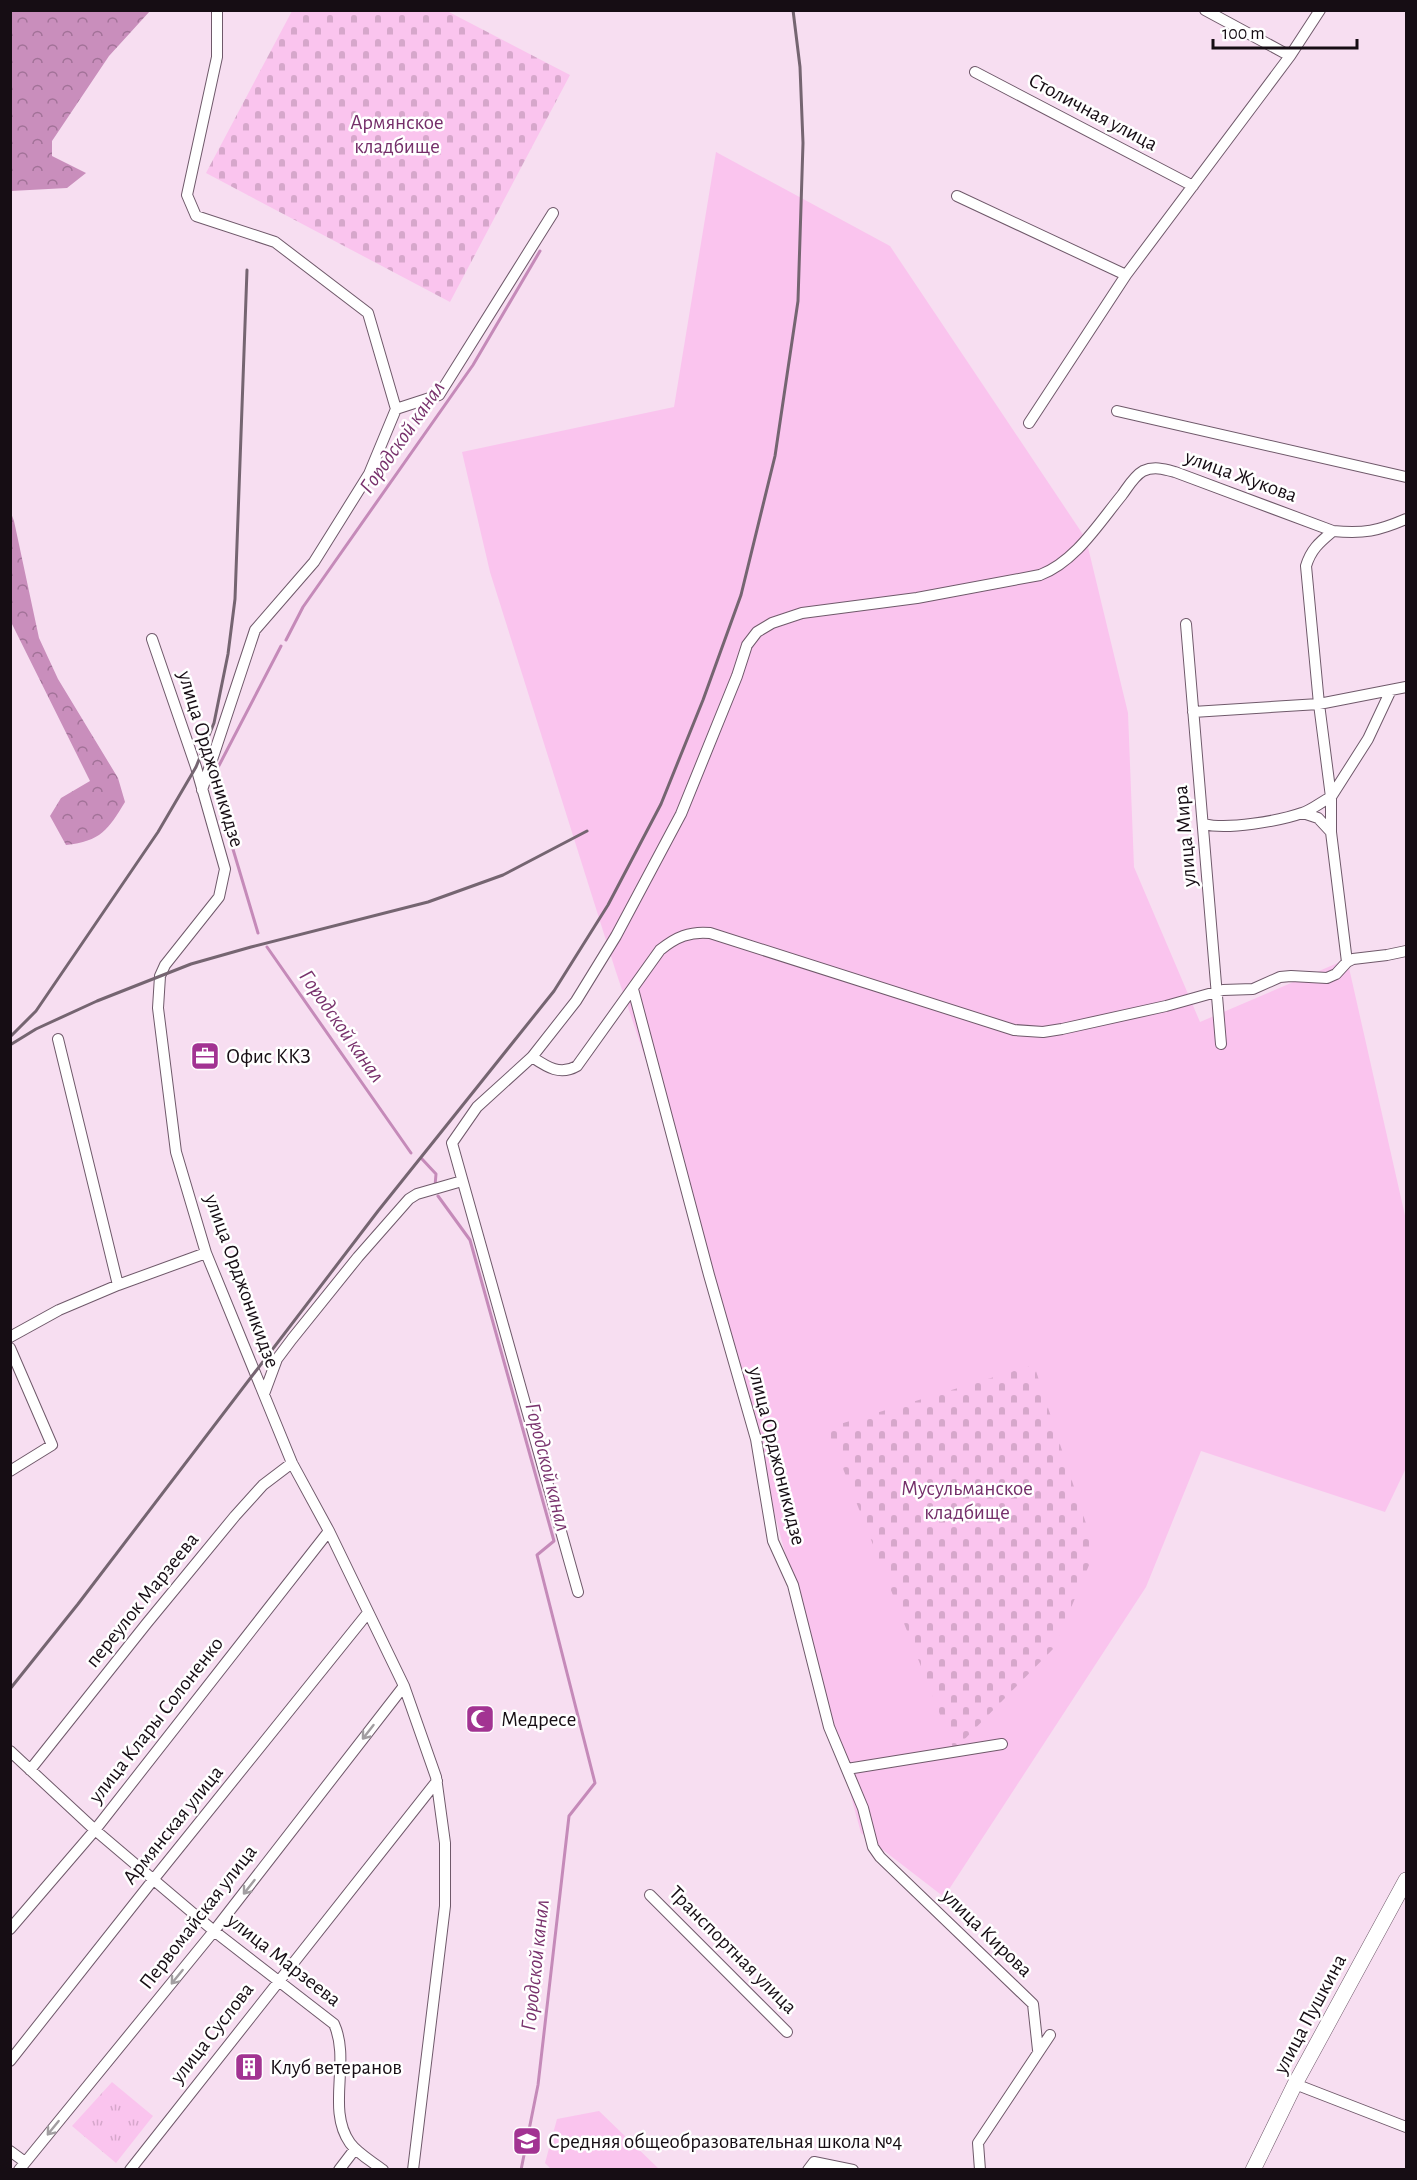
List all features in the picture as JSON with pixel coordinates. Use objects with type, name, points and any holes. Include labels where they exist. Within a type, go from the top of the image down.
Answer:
[{"type":"street","points":[[202,790],[255,630],[314,562],[369,474],[396,409],[368,313],[275,242],[196,216],[187,195],[217,57],[217,10]]},
{"type":"street","points":[[1205,10],[1290,56]]},
{"type":"street","points":[[1029,423],[1126,276],[1290,56],[1320,10]]},
{"type":"street","name":"Столичная улица","points":[[975,72],[1193,186]]},
{"type":"street","points":[[957,196],[1126,276]]},
{"type":"street","points":[[396,409],[439,396],[553,213]]},
{"type":"street","name":"улица Жукова","points":[[1117,411],[1407,477]]},
{"type":"street","name":"улица Жукова","points":[[532,1057],[576,1001],[616,936],[681,814],[737,676],[747,645],[757,632],[772,623],[802,614],[917,598],[1053,571],[1088,536],[1138,475],[1152,468],[1174,472],[1333,531],[1382,530],[1407,519]]},
{"type":"street","points":[[1333,531],[1316,545],[1306,566],[1330,797],[1331,832],[1347,962]]},
{"type":"street","name":"улица Мира","points":[[1186,624],[1221,1044]]},
{"type":"street","name":"улица Орджоникидзе","points":[[152,639],[202,790],[225,869],[219,897],[165,965],[160,976],[158,1008],[176,1152],[206,1253],[292,1463],[404,1686],[437,1781],[445,1843],[445,1906],[413,2169]]},
{"type":"street","points":[[1192,712],[1319,704],[1407,687]]},
{"type":"street","points":[[1204,824],[1215,827],[1242,826],[1303,813],[1330,797],[1368,739],[1391,690]]},
{"type":"street","points":[[1303,813],[1318,818],[1331,832]]},
{"type":"street","points":[[578,1592],[452,1143],[477,1107],[532,1057],[548,1068],[559,1071],[572,1070],[577,1066],[660,950],[672,940],[686,934],[710,933],[1022,1031],[1043,1032],[1166,1006],[1217,992],[1253,989],[1280,977],[1327,978],[1336,974],[1353,959],[1407,951]]},
{"type":"street","name":"улица Орджоникидзе","points":[[633,989],[706,1264],[756,1439],[773,1541],[794,1585],[830,1727],[863,1808],[873,1847],[880,1857]]},
{"type":"street","points":[[58,1039],[118,1285]]},
{"type":"street","name":"улица Орджоникидзе","points":[[264,1394],[277,1359],[291,1339],[358,1257],[410,1199],[417,1194],[462,1181]]},
{"type":"street","points":[[10,1337],[59,1310],[118,1285],[206,1253]]},
{"type":"street","points":[[10,1348],[52,1445],[10,1471]]},
{"type":"street","name":"переулок Марзеева","points":[[30,1770],[235,1516],[263,1485],[292,1463]]},
{"type":"street","name":"улица Клары Солоненко","points":[[10,1929],[95,1830],[328,1531]]},
{"type":"street","name":"Армянская улица","points":[[10,2061],[367,1614]]},
{"type":"street","name":"Первомайская улица","points":[[22,2166],[214,1931],[404,1686]]},
{"type":"street","points":[[847,1769],[1002,1744]]},
{"type":"street","name":"улица Марзеева","points":[[10,1751],[153,1880],[214,1931],[334,2024],[340,2041],[340,2113],[352,2146]]},
{"type":"street","name":"улица Суслова","points":[[130,2169],[437,1781]]},
{"type":"street","name":"улица Кирова","points":[[880,1857],[1033,2004],[1038,2050]]},
{"type":"street","name":"улица Пушкина","points":[[1253,2169],[1295,2084],[1407,1880]]},
{"type":"street","name":"Транспортная улица","points":[[651,1894],[787,2032]]},
{"type":"street","points":[[980,2169],[978,2143],[1050,2035]]},
{"type":"street","points":[[1295,2084],[1407,2127]]},
{"type":"street","points":[[339,2169],[352,2146],[384,2169]]},
{"type":"street","points":[[10,2151],[22,2166]]},
{"type":"street","points":[[808,2169],[814,2162],[853,2169]]},
{"type":"green space","points":[[11,10],[150,11],[109,56],[52,141],[52,156],[86,173],[67,188],[11,191]]},
{"type":"green space","name":"Армянское кладбище","points":[[292,11],[447,11],[570,75],[450,302],[206,173]]},
{"type":"green space","points":[[716,152],[890,246],[1086,539],[1128,713],[1134,867],[1200,1022],[1347,959],[1406,1220],[1406,1468],[1385,1512],[1201,1451],[1146,1587],[944,1897],[861,1833],[674,1143],[616,972],[490,572],[462,452],[674,407]]},
{"type":"green space","points":[[11,513],[39,638],[58,679],[118,778],[125,802],[108,827],[88,841],[66,845],[50,816],[61,798],[90,781],[11,622]]},
{"type":"green space","name":"Мусульманское кладбище","points":[[1034,1365],[1095,1551],[1054,1648],[954,1750],[827,1428]]},
{"type":"green space","points":[[112,2082],[153,2116],[116,2163],[72,2126]]},
{"type":"green space","points":[[599,2111],[659,2169],[551,2169],[545,2163],[557,2119]]},
{"type":"waterway","name":"Городской канал","points":[[286,640],[303,607],[473,365],[540,251]]},
{"type":"waterway","name":"Городской канал","points":[[258,933],[212,779],[281,646]]},
{"type":"waterway","name":"Городской канал","points":[[267,947],[411,1153]]},
{"type":"waterway","name":"Городской канал","points":[[422,1159],[436,1174],[435,1186]]},
{"type":"waterway","name":"Городской канал","points":[[438,1196],[470,1240],[554,1541],[537,1555],[595,1783],[569,1816],[538,2085],[521,2170]]},
{"type":"railway","points":[[10,1689],[78,1604],[378,1211],[554,991],[608,905],[661,804],[703,700],[741,595],[775,456],[798,301],[803,143],[800,67],[793,10]]},
{"type":"railway","points":[[10,1037],[36,1011],[158,832],[196,767],[214,723],[228,654],[235,599],[247,270]]},
{"type":"railway","points":[[10,1045],[36,1029],[97,1001],[191,964],[428,902],[503,875],[587,831]]},
{"type":"place","name":"Офис ККЗ","points":[[205,1056]]},
{"type":"place","name":"Медресе","points":[[480,1719]]},
{"type":"place","name":"Клуб ветеранов","points":[[249,2067]]},
{"type":"place","name":"Средняя общеобразовательная школа №4","points":[[527,2141]]}]
